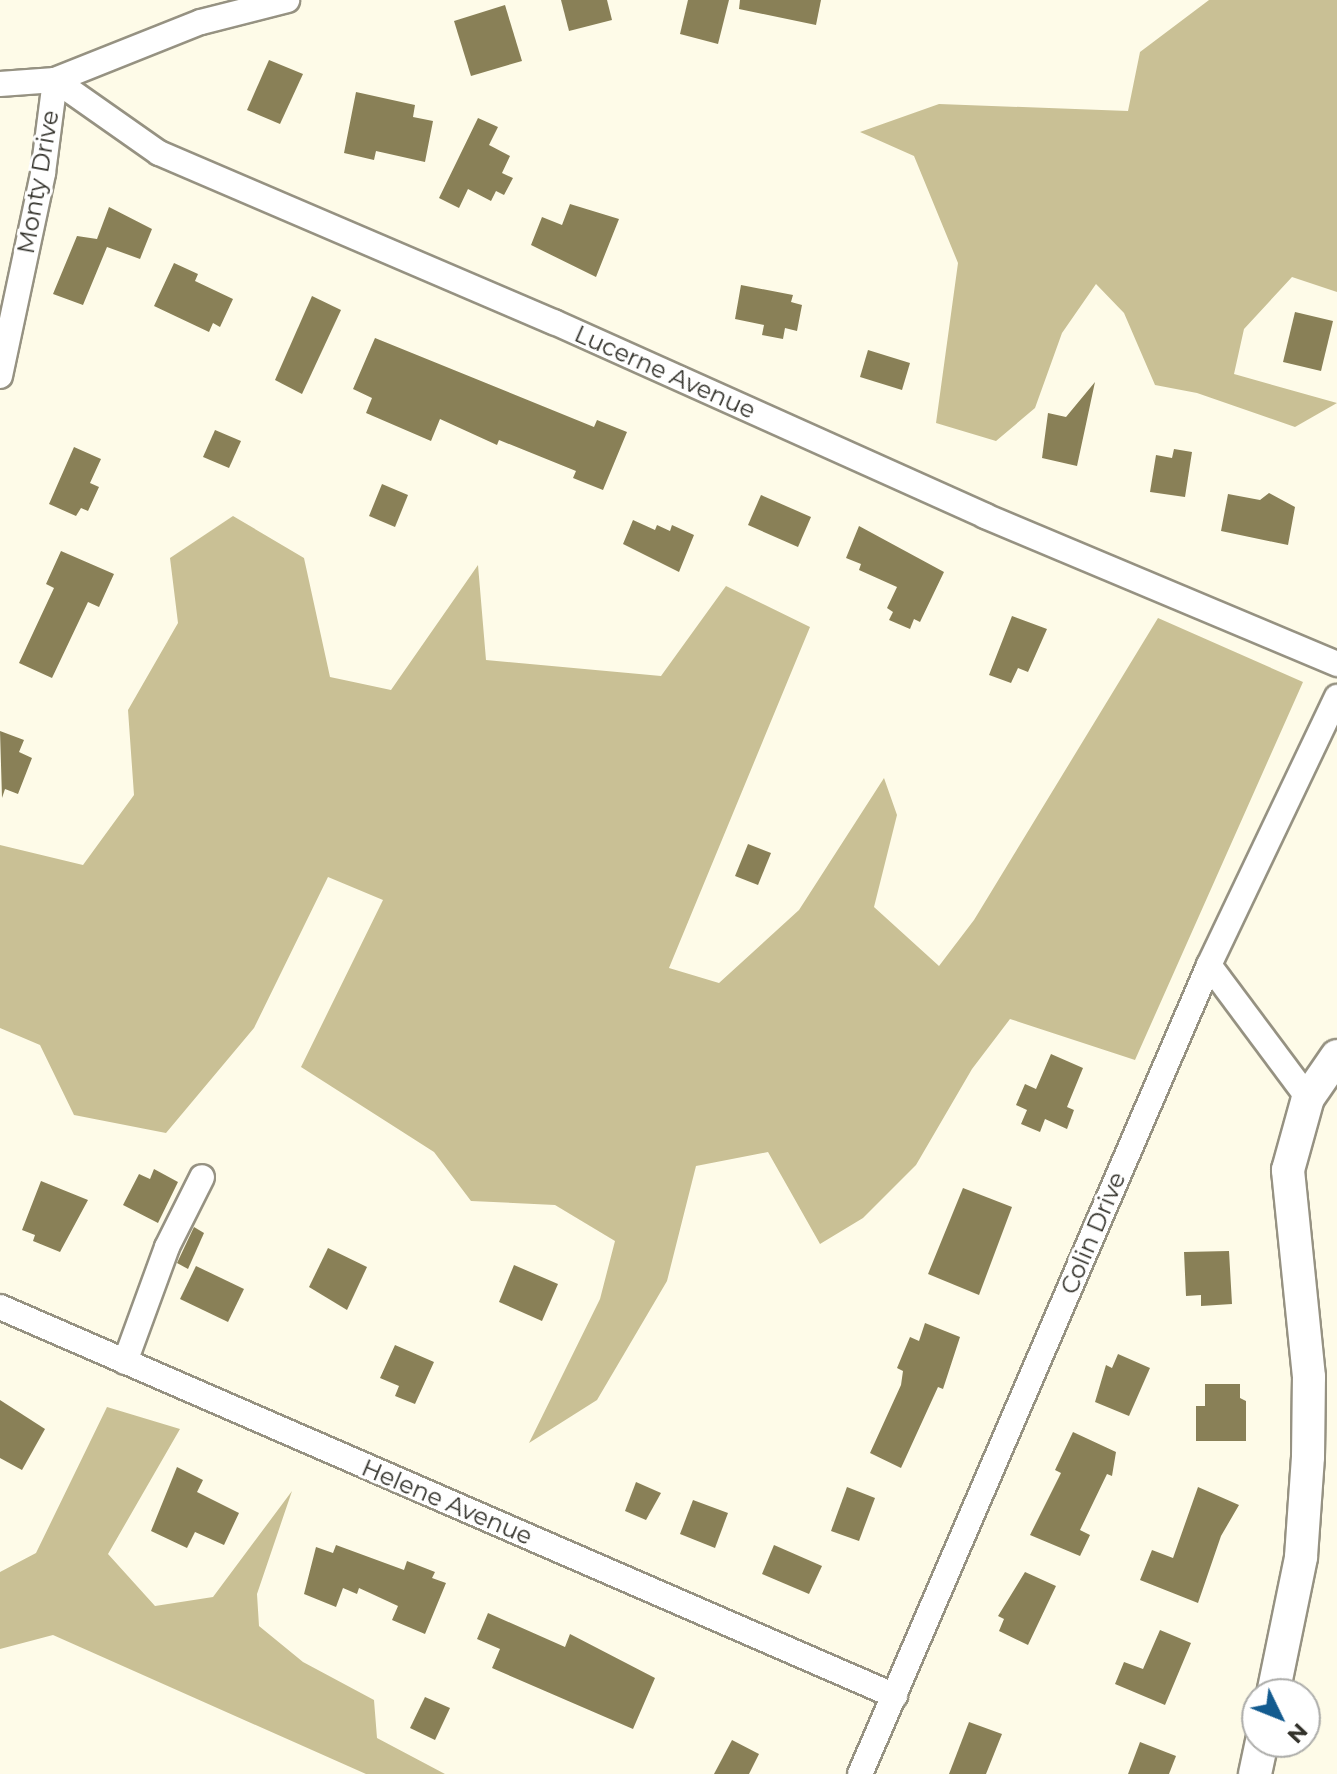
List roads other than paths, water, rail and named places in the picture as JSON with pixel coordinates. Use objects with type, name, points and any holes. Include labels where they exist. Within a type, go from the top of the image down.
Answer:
[{"type":"main road","points":[[1276,1678],[1301,1557],[1308,1457],[1309,1377],[1287,1191],[1294,1133],[1308,1098],[1337,1056]]},
{"type":"street","points":[[0,84],[55,80],[201,22],[287,0]]},
{"type":"street","name":"Monty Drive","points":[[0,376],[43,173],[55,80]]},
{"type":"street","name":"Lucerne Avenue","points":[[55,80],[159,153],[554,322],[985,516],[1337,664]]},
{"type":"street","name":"Colin Drive","points":[[860,1774],[1209,965],[1337,697]]},
{"type":"street","points":[[1209,965],[1308,1098]]},
{"type":"street","points":[[125,1362],[167,1247],[202,1177]]},
{"type":"street","name":"Helene Avenue","points":[[0,1307],[895,1696]]}]
